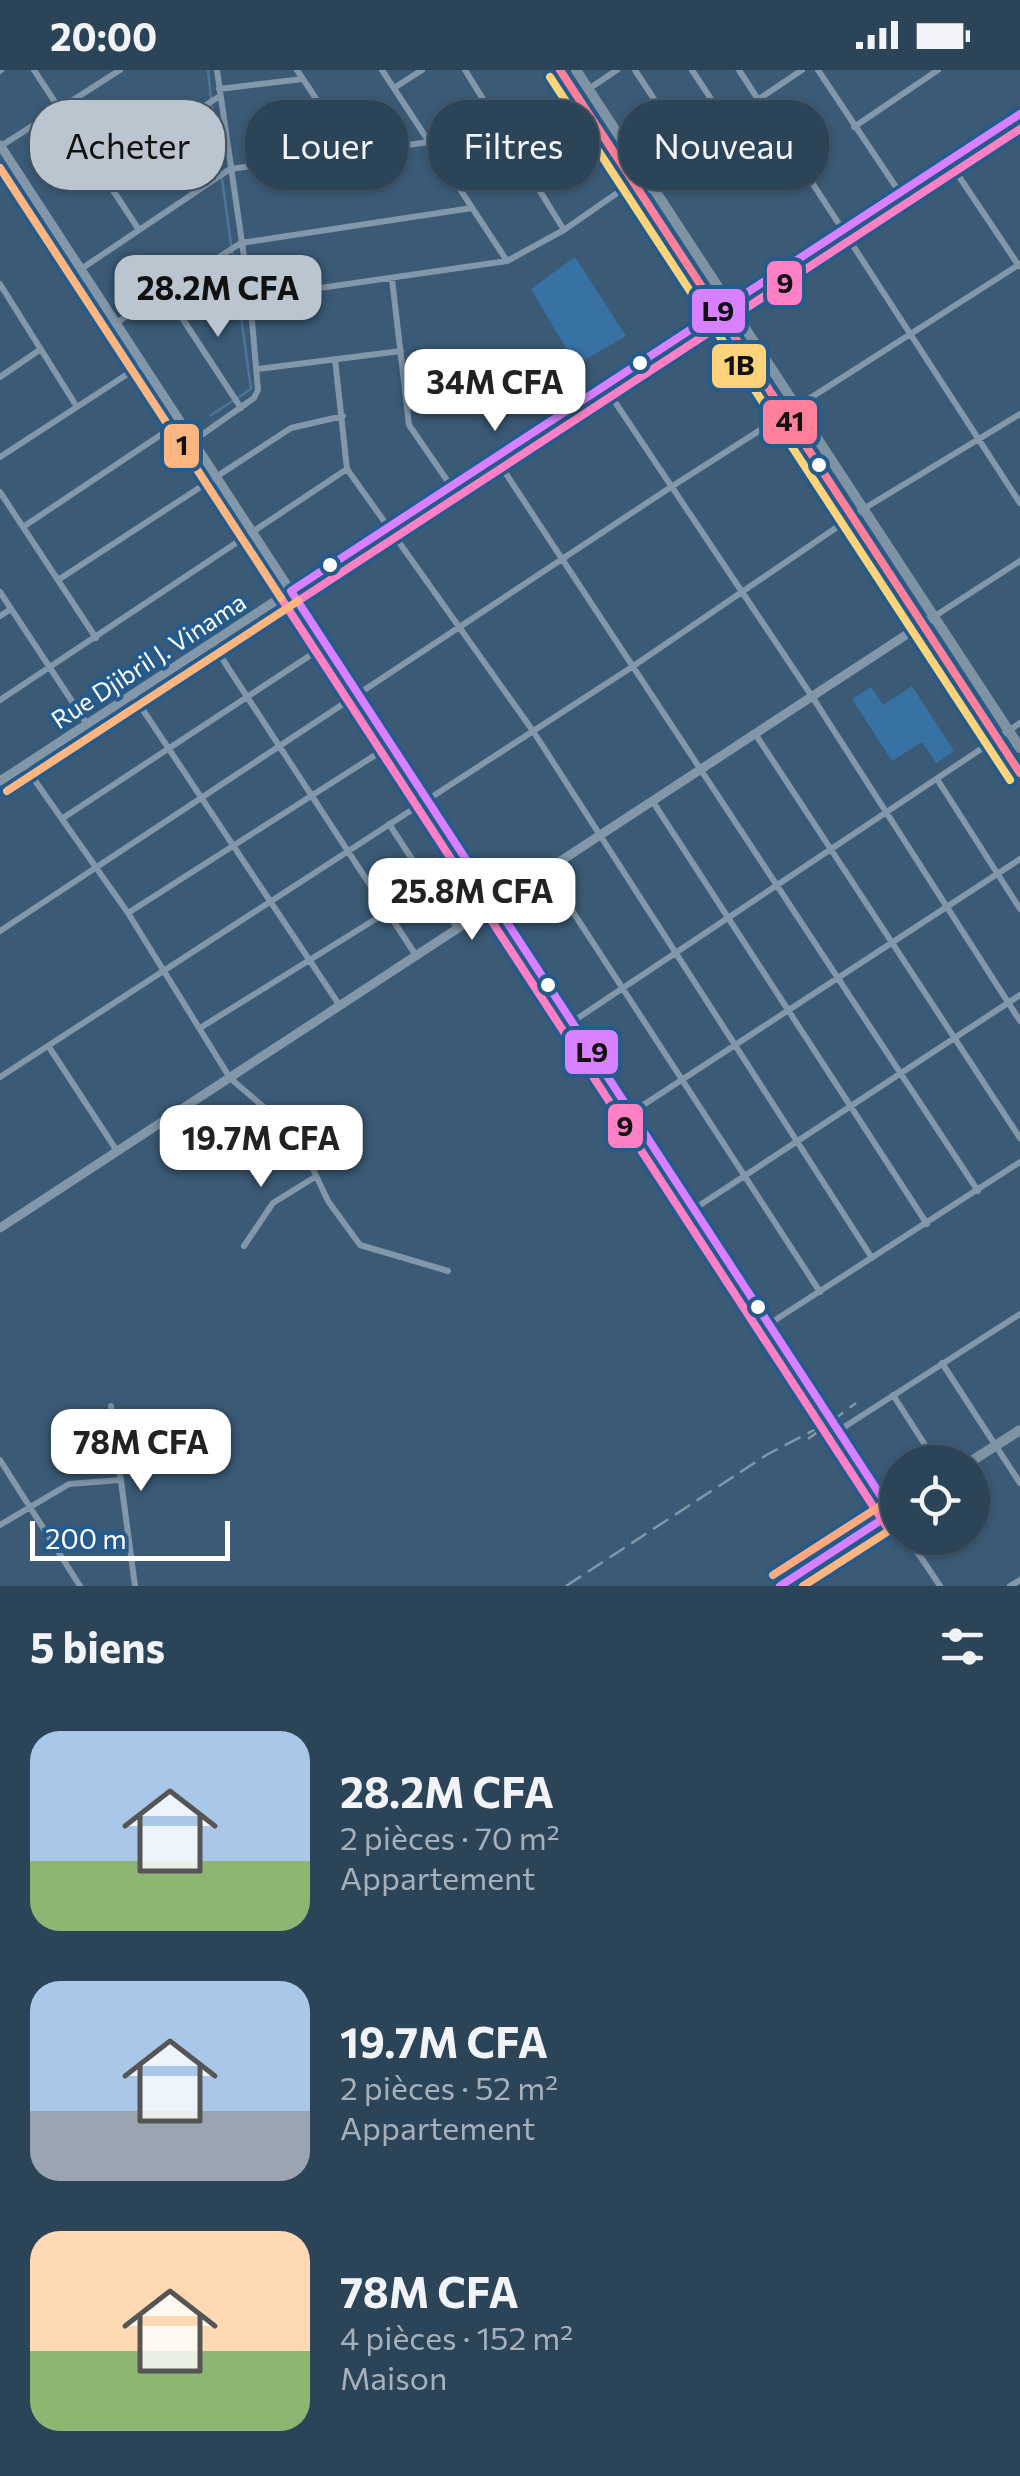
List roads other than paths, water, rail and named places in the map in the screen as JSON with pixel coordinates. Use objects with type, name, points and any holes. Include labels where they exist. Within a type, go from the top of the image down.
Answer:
[{"type":"main road","points":[[560,70],[619,151]]},
{"type":"main road","points":[[576,70],[619,144]]},
{"type":"main road","points":[[647,192],[798,408],[1020,748]]},
{"type":"main road","points":[[724,307],[786,415],[1020,773]]},
{"type":"main road","points":[[990,1450],[1020,1430]]},
{"type":"main road","points":[[780,1586],[880,1525]]},
{"type":"street","points":[[34,70],[54,100]]},
{"type":"street","points":[[72,100],[120,70]]},
{"type":"street","points":[[193,441],[241,408],[258,390],[250,298],[216,70]]},
{"type":"street","points":[[298,70],[317,100]]},
{"type":"street","points":[[382,70],[428,140]]},
{"type":"street","points":[[394,88],[422,70]]},
{"type":"street","points":[[466,70],[564,230]]},
{"type":"street","points":[[588,89],[617,70]]},
{"type":"street","points":[[635,70],[655,100]]},
{"type":"street","points":[[692,70],[712,100]]},
{"type":"street","points":[[740,70],[759,99],[802,70]]},
{"type":"street","points":[[818,70],[900,193]]},
{"type":"street","points":[[854,126],[938,70]]},
{"type":"street","points":[[208,100],[220,92],[303,79]]},
{"type":"street","name":"Rue Djibril J. Vinama","points":[[0,780],[1020,114]]},
{"type":"street","points":[[30,127],[0,146],[880,1492]]},
{"type":"street","points":[[0,930],[910,332],[1020,265],[948,159]]},
{"type":"street","points":[[81,269],[230,169],[245,167]]},
{"type":"street","points":[[112,190],[139,230]]},
{"type":"street","points":[[460,190],[507,261]]},
{"type":"street","points":[[250,298],[507,261],[564,230],[623,190]]},
{"type":"street","points":[[818,190],[1020,503]]},
{"type":"street","points":[[116,322],[241,243],[472,208]]},
{"type":"street","points":[[392,278],[409,425],[452,486]]},
{"type":"street","points":[[0,284],[3,296],[77,406]]},
{"type":"street","points":[[164,292],[241,408]]},
{"type":"street","points":[[0,377],[41,349]]},
{"type":"street","points":[[258,370],[400,351]]},
{"type":"street","points":[[335,359],[347,469],[391,525],[533,731],[872,1258]]},
{"type":"street","points":[[0,457],[143,364]]},
{"type":"street","points":[[605,387],[813,698],[1020,1020]]},
{"type":"street","points":[[0,1078],[632,667],[864,508],[1020,414]]},
{"type":"street","points":[[58,580],[291,428],[343,416]]},
{"type":"street","points":[[23,527],[180,422]]},
{"type":"street","points":[[495,457],[978,1191]]},
{"type":"street","points":[[0,700],[347,469]]},
{"type":"street","points":[[0,492],[96,638]]},
{"type":"street","points":[[1,1225],[341,1008],[1020,562]]},
{"type":"street","points":[[0,592],[87,724]]},
{"type":"street","points":[[0,616],[11,609]]},
{"type":"street","points":[[211,642],[416,956]]},
{"type":"street","points":[[63,818],[326,644]]},
{"type":"street","points":[[133,695],[341,1008]]},
{"type":"street","points":[[572,1022],[1020,722]]},
{"type":"street","points":[[756,735],[1020,1138]]},
{"type":"street","points":[[128,913],[391,744]]},
{"type":"street","points":[[24,765],[128,913],[230,1078],[273,1115],[360,1245],[448,1271]]},
{"type":"street","points":[[937,779],[1020,908]]},
{"type":"street","points":[[653,802],[927,1224]]},
{"type":"street","points":[[389,824],[458,929]]},
{"type":"street","points":[[632,1114],[1020,859]]},
{"type":"street","points":[[547,872],[820,1292]]},
{"type":"street","points":[[200,1028],[387,912]]},
{"type":"street","points":[[694,1209],[1020,996]]},
{"type":"street","points":[[49,1047],[117,1151]]},
{"type":"street","points":[[769,1324],[1020,1162]]},
{"type":"street","points":[[244,1246],[273,1203],[316,1177]]},
{"type":"street","points":[[838,1430],[1020,1314]]},
{"type":"street","points":[[942,1363],[1020,1483]]},
{"type":"street","points":[[893,1395],[925,1445]]},
{"type":"street","points":[[110,1406],[134,1586]]},
{"type":"street","points":[[0,1460],[80,1586]]},
{"type":"street","points":[[0,1525],[69,1484],[120,1480]]},
{"type":"street","points":[[919,1555],[940,1586]]},
{"type":"street","points":[[1010,1586],[1020,1580]]},
{"type":"waterway","points":[[208,70],[211,98]]},
{"type":"waterway","points":[[211,415],[251,389],[224,190]]},
{"type":"railway","points":[[808,1439],[856,1403]]},
{"type":"railway","points":[[566,1586],[768,1454],[816,1429]]}]
